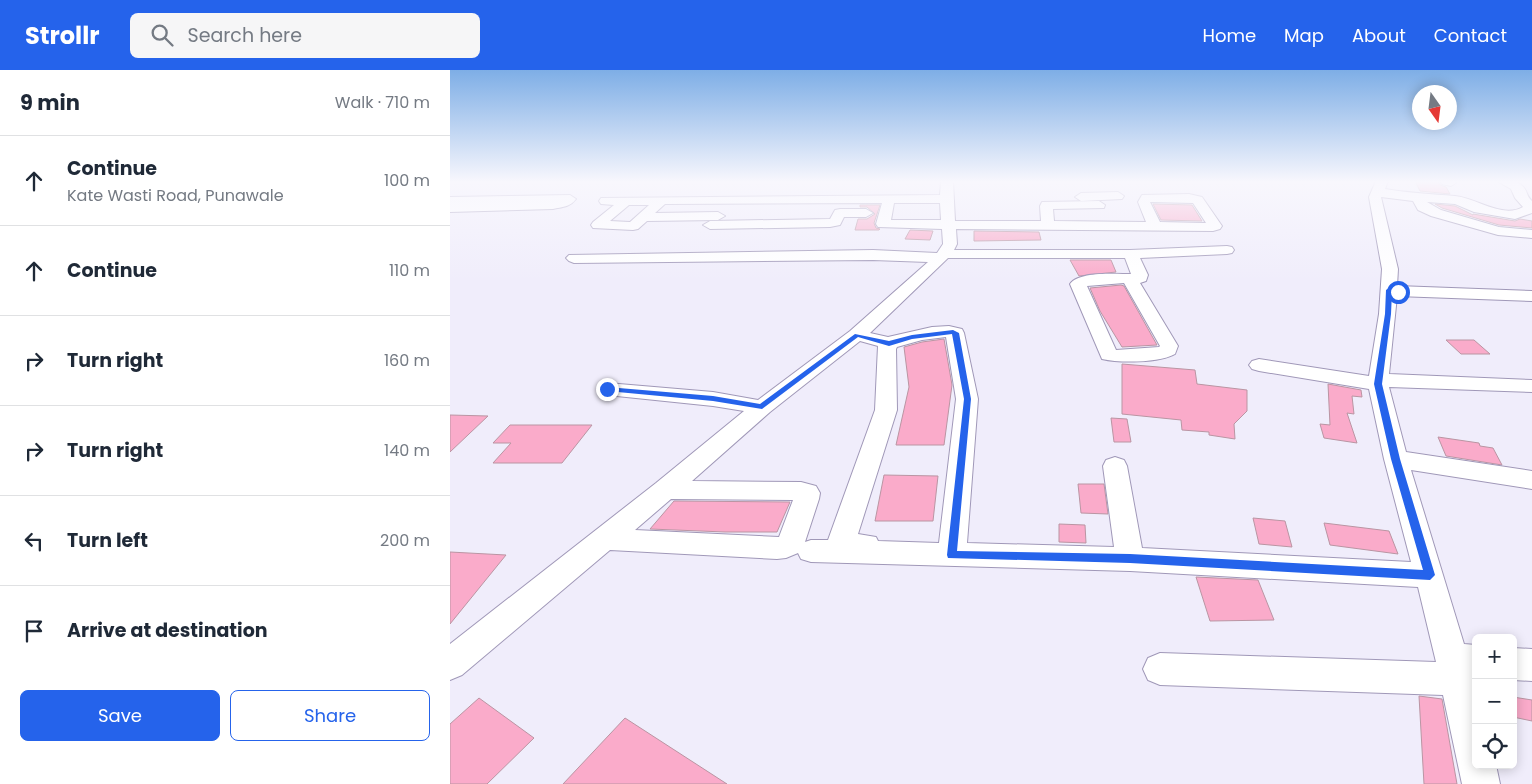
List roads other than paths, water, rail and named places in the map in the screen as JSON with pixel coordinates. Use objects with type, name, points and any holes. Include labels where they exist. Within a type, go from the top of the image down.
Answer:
[{"type":"street","points":[[610,214],[598,225],[633,226],[646,214]]},
{"type":"street","points":[[746,225],[754,214]]},
{"type":"street","points":[[718,216],[710,225],[830,223],[835,222],[839,214]]},
{"type":"street","points":[[886,214],[883,224],[1215,226],[1207,214]]},
{"type":"street","points":[[450,664],[665,490],[762,407],[857,335],[943,256],[950,244],[948,214]]},
{"type":"street","points":[[1047,214],[1048,225]]},
{"type":"street","points":[[1150,214],[1155,226]]},
{"type":"street","points":[[1379,214],[1390,269],[1388,314],[1379,382],[1396,459],[1430,575],[1462,666],[1472,733]]},
{"type":"street","points":[[1441,214],[1498,231],[1532,234]]},
{"type":"street","points":[[1512,214],[1532,222]]},
{"type":"street","points":[[643,217],[718,216]]},
{"type":"street","points":[[1122,254],[1227,250]]},
{"type":"street","points":[[574,258],[943,256],[1063,265],[1072,276],[1122,273],[1122,254]]},
{"type":"street","points":[[1122,254],[1140,275],[1140,278],[1086,280],[1078,284],[1106,352],[1115,356],[1163,353],[1168,350],[1168,346],[1130,279]]},
{"type":"street","points":[[1389,290],[1408,293],[1532,296]]},
{"type":"street","points":[[857,335],[889,344],[934,334],[955,333],[967,399],[952,551]]},
{"type":"street","points":[[889,344],[886,349],[886,410],[842,540],[843,544],[1430,575]]},
{"type":"street","points":[[1259,365],[1379,382],[1532,386]]},
{"type":"street","points":[[607,389],[713,399],[762,407]]},
{"type":"street","points":[[1396,459],[1532,480]]},
{"type":"street","points":[[1115,466],[1130,559]]},
{"type":"street","points":[[604,539],[777,548],[786,546],[792,541],[806,499],[806,493],[801,490],[665,490]]},
{"type":"street","points":[[811,551],[952,551]]},
{"type":"street","points":[[1517,664],[1532,665]]},
{"type":"street","points":[[1160,669],[1462,666]]},
{"type":"street","points":[[1478,769],[1481,784]]}]
